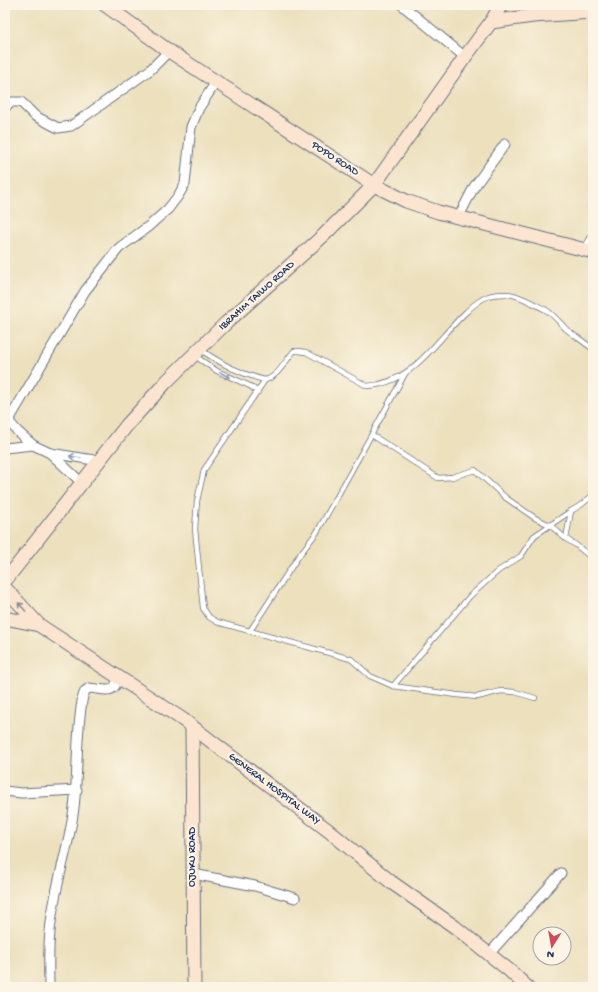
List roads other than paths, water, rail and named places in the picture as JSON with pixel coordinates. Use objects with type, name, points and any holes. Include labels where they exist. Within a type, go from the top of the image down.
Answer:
[{"type":"main road","name":"POPO ROAD","points":[[105,5],[169,51],[374,185],[406,201],[458,218],[591,247]]},
{"type":"main road","name":"IBRAHIM TAIWO ROAD","points":[[5,581],[127,425],[167,381],[226,323],[324,235],[374,185],[491,22],[501,5]]},
{"type":"main road","points":[[491,22],[533,16],[593,12]]},
{"type":"main road","points":[[5,588],[39,625]]},
{"type":"main road","name":"GENERAL HOSPITAL WAY","points":[[5,618],[39,625],[192,727],[330,831],[391,882],[455,926],[510,971],[527,987]]},
{"type":"main road","name":"OJUKU ROAD","points":[[192,727],[194,987]]},
{"type":"street","points":[[402,5],[465,57]]},
{"type":"street","points":[[5,107],[12,102],[21,102],[35,116],[58,128],[71,126],[150,70],[169,51]]},
{"type":"street","points":[[100,461],[50,453],[33,445],[18,432],[7,418],[85,291],[120,248],[149,226],[168,209],[178,196],[185,184],[191,128],[199,108],[216,82]]},
{"type":"street","points":[[458,218],[474,187],[506,144]]},
{"type":"street","points":[[5,448],[33,445]]},
{"type":"street","points":[[50,453],[82,483]]},
{"type":"street","points":[[49,987],[50,931],[58,882],[73,817],[82,696],[89,688],[113,689],[116,685],[118,677]]},
{"type":"street","points":[[5,791],[21,793],[76,790]]},
{"type":"street","points":[[489,954],[561,873]]},
{"type":"street","points":[[193,874],[255,886],[295,898]]},
{"type":"lane","points":[[196,352],[236,371],[265,380],[275,376],[294,351],[298,350],[306,352],[367,386],[385,383],[414,368],[467,311],[488,296],[509,294],[532,303],[548,312],[593,349]]},
{"type":"lane","points":[[196,352],[217,371],[250,386],[258,392]]},
{"type":"lane","points":[[250,631],[316,532],[406,373]]},
{"type":"lane","points":[[265,380],[204,470],[197,501],[195,530],[203,608],[209,617],[217,622],[351,659],[370,676],[393,686],[477,697],[500,691],[515,692],[535,698]]},
{"type":"lane","points":[[372,435],[438,478],[452,478],[475,470],[506,498],[535,518],[550,524],[566,539],[593,559]]},
{"type":"lane","points":[[393,686],[470,596],[498,571],[520,556],[534,536],[550,524],[581,505],[593,494]]},
{"type":"lane","points":[[566,539],[571,511]]}]
